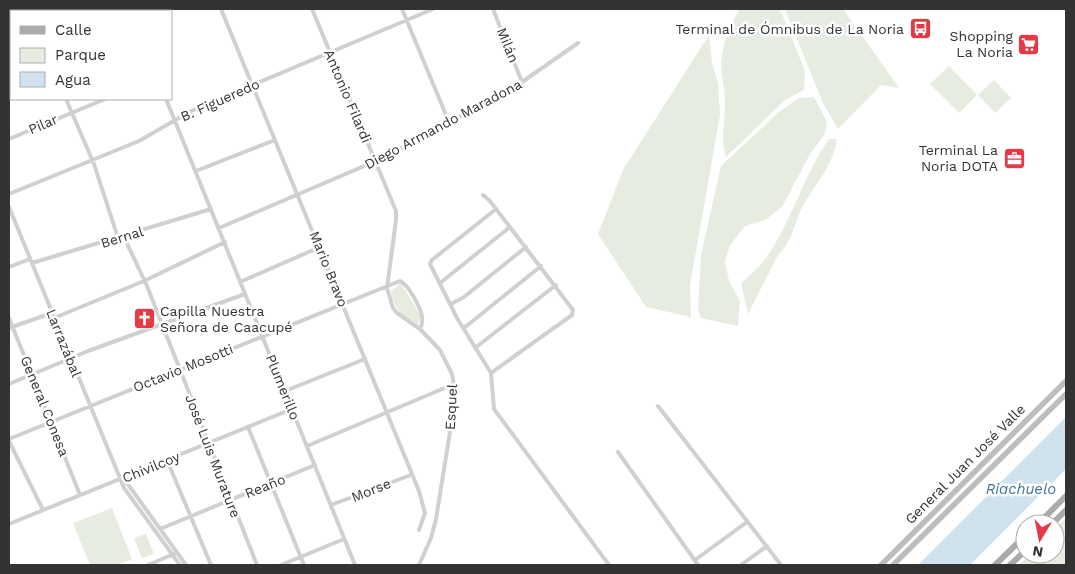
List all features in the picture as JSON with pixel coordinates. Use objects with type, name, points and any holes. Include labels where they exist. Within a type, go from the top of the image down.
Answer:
[{"type":"main road","name":"General Juan José Valle","points":[[881,565],[1066,381]]},
{"type":"main road","name":"General Juan José Valle","points":[[893,565],[1066,394]]},
{"type":"main road","points":[[1048,514],[1066,496]]},
{"type":"main road","points":[[995,565],[1015,546]]},
{"type":"street","name":"Mario Bravo","points":[[221,9],[320,247],[426,513],[419,530]]},
{"type":"street","name":"Antonio Filardi","points":[[312,9],[396,211]]},
{"type":"street","points":[[402,9],[446,115],[446,122]]},
{"type":"street","name":"B. Figueredo","points":[[9,194],[139,141],[174,121],[252,84],[433,9]]},
{"type":"street","name":"Milán","points":[[493,9],[522,82]]},
{"type":"street","name":"Diego Armando Maradona","points":[[219,228],[375,162],[494,95],[522,82],[578,43]]},
{"type":"street","points":[[66,100],[92,160],[118,238]]},
{"type":"street","name":"Pilar","points":[[9,138],[102,100]]},
{"type":"street","name":"Plumerillo","points":[[166,100],[355,565]]},
{"type":"street","points":[[196,171],[275,140]]},
{"type":"street","points":[[483,195],[572,306],[572,315],[491,373]]},
{"type":"street","name":"Larrazábal","points":[[9,207],[121,479],[128,493],[174,554],[186,565]]},
{"type":"street","name":"Bernal","points":[[9,267],[124,237],[211,209]]},
{"type":"street","points":[[496,209],[432,260],[430,264],[475,348],[491,373],[494,409],[609,565]]},
{"type":"street","name":"Esquel","points":[[396,211],[387,288],[394,310],[420,329],[442,354],[452,374],[454,386],[454,407],[436,518],[431,538],[419,565]]},
{"type":"street","points":[[440,283],[510,227]]},
{"type":"street","name":"José Luis Murature","points":[[124,237],[162,324],[207,444],[257,565]]},
{"type":"street","points":[[54,318],[144,282],[225,242]]},
{"type":"street","points":[[240,282],[320,247]]},
{"type":"street","points":[[451,304],[464,297],[526,247]]},
{"type":"street","points":[[464,328],[541,266]]},
{"type":"street","name":"Octavio Mosotti","points":[[9,440],[262,336],[387,288],[400,281],[405,284],[422,317],[420,329]]},
{"type":"street","points":[[475,348],[556,284]]},
{"type":"street","points":[[9,384],[70,358],[245,294]]},
{"type":"street","points":[[10,327],[52,313]]},
{"type":"street","name":"General Conesa","points":[[9,318],[10,327],[52,422],[80,495]]},
{"type":"street","points":[[285,391],[365,358]]},
{"type":"street","points":[[308,446],[446,387],[454,386]]},
{"type":"street","points":[[658,406],[781,565]]},
{"type":"street","name":"Chivilcoy","points":[[9,524],[292,409]]},
{"type":"street","points":[[248,427],[304,565]]},
{"type":"street","points":[[9,440],[43,510]]},
{"type":"street","points":[[618,452],[698,565]]},
{"type":"street","points":[[167,460],[211,565]]},
{"type":"street","name":"Reaño","points":[[160,529],[316,465]]},
{"type":"street","name":"Morse","points":[[331,506],[411,475]]},
{"type":"street","name":"Larrazábal","points":[[121,479],[127,483],[160,529],[180,565]]},
{"type":"street","points":[[695,560],[748,522]]},
{"type":"street","points":[[281,565],[344,539]]},
{"type":"street","points":[[741,565],[767,546]]},
{"type":"street","points":[[148,565],[174,554]]},
{"type":"green space","points":[[740,9],[780,9],[805,71],[804,90],[785,100],[726,157],[723,144],[725,99],[721,61],[728,31]]},
{"type":"green space","points":[[785,9],[843,9],[899,88],[881,85],[838,129],[823,103]]},
{"type":"green space","points":[[709,35],[712,63],[718,83],[720,115],[690,285],[691,317],[646,307],[598,234],[623,170]]},
{"type":"green space","points":[[949,66],[977,95],[959,113],[930,84]]},
{"type":"green space","points":[[994,80],[1011,98],[995,113],[978,95]]},
{"type":"green space","points":[[814,97],[827,122],[825,134],[810,154],[782,207],[765,220],[745,226],[730,245],[725,261],[729,281],[740,301],[738,326],[701,318],[698,309],[701,255],[721,166],[779,112],[799,98]]},
{"type":"green space","points":[[829,139],[837,139],[832,157],[804,204],[787,244],[778,255],[748,314],[741,283],[758,268],[780,236],[813,166]]},
{"type":"green space","points":[[401,283],[420,315],[418,324],[403,316],[394,302],[391,291]]},
{"type":"green space","points":[[112,508],[132,559],[117,565],[90,565],[73,523]]},
{"type":"green space","points":[[1065,519],[1066,565],[1019,565],[1065,564]]},
{"type":"green space","points":[[146,534],[154,554],[142,558],[134,538]]},
{"type":"water","name":"Riachuelo","points":[[1066,417],[1066,469],[1021,514],[1015,514],[1015,520],[970,565],[918,565]]},
{"type":"place","name":"Terminal de Ómnibus de La Noria","points":[[920,29]]},
{"type":"place","name":"Shopping La Noria","points":[[1029,44]]},
{"type":"place","name":"Terminal La Noria DOTA","points":[[1014,158]]},
{"type":"place","name":"Capilla Nuestra Señora de Caacupé","points":[[144,319]]}]
